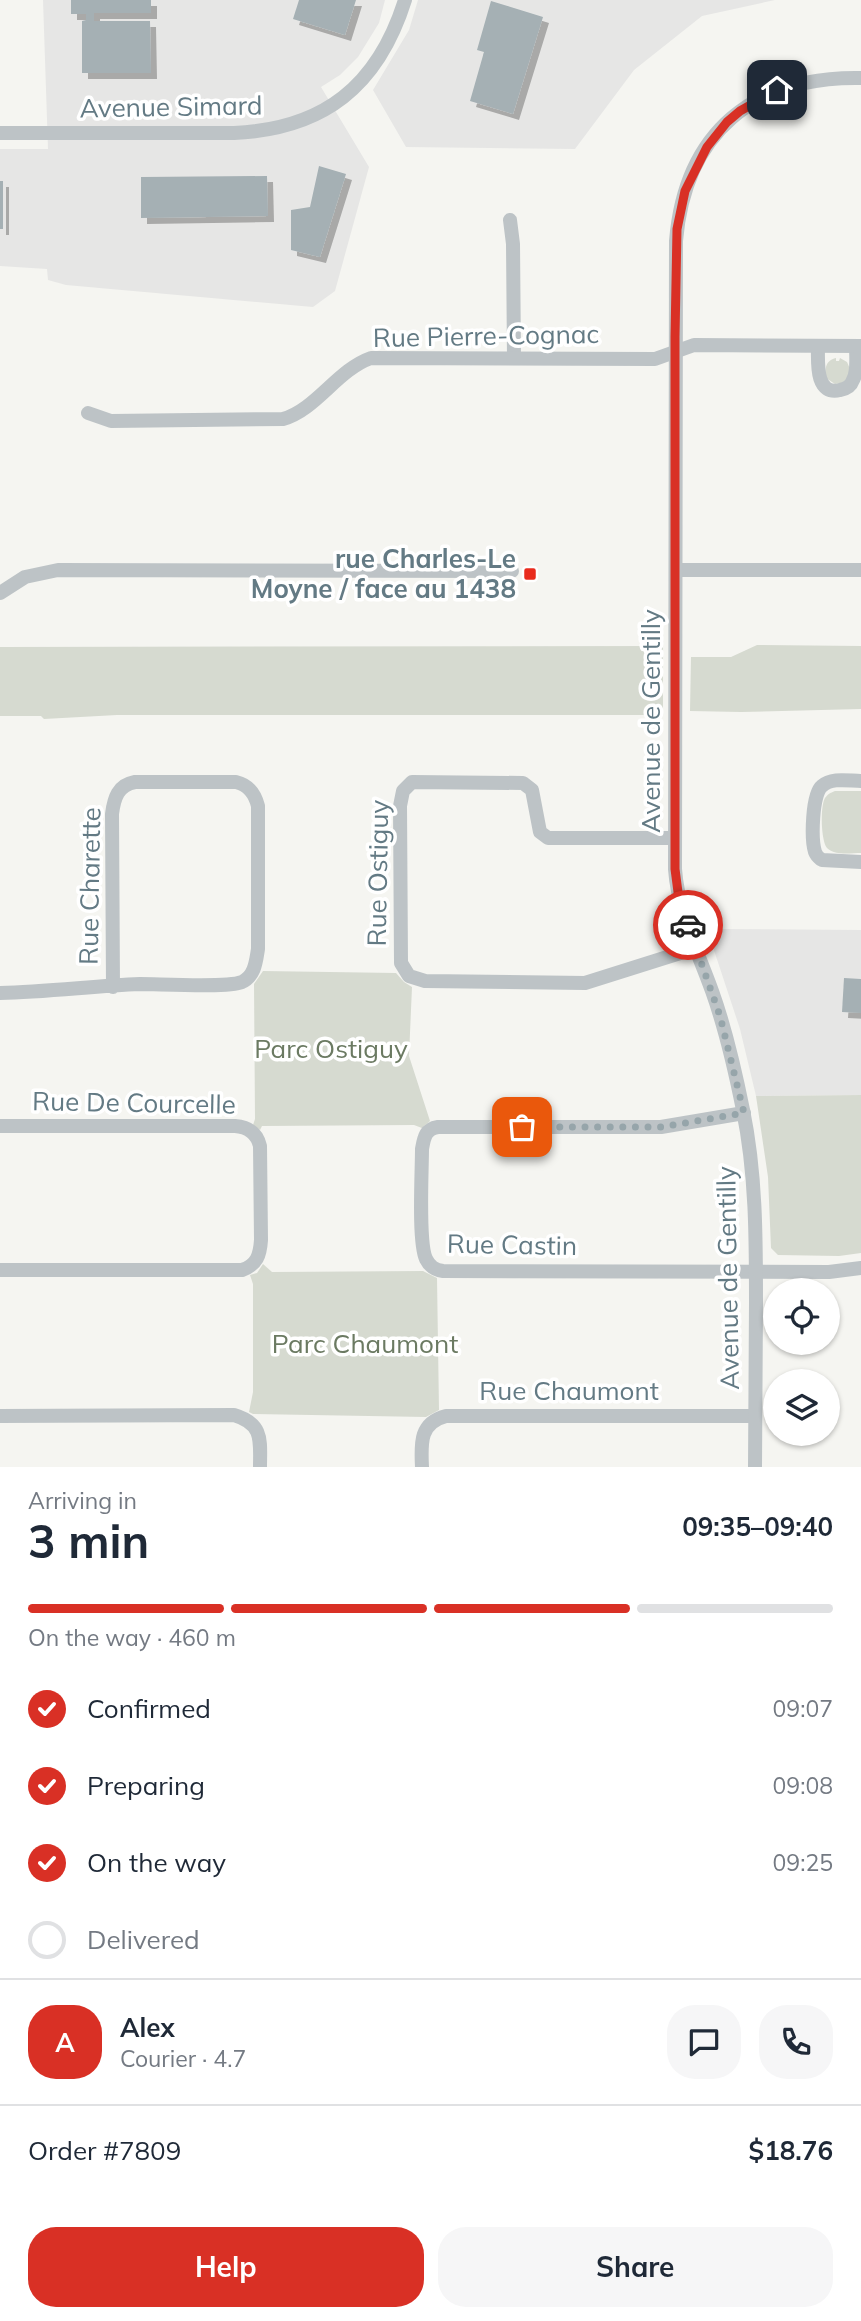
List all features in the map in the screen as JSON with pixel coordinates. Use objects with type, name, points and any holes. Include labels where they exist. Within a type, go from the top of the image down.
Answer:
[{"type":"street","name":"Avenue Simard","points":[[0,133],[234,133],[262,132],[295,124],[328,108],[362,81],[391,38],[405,0]]},
{"type":"street","name":"Avenue de Gentilly","points":[[755,1467],[756,1270],[752,1175],[744,1113],[720,1016],[678,892],[675,869],[677,229],[685,191],[707,147],[727,122],[767,94],[785,87],[808,81],[861,78]]},
{"type":"street","points":[[510,220],[513,244],[514,358]]},
{"type":"street","name":"Rue Pierre-Cognac","points":[[88,413],[111,421],[283,419],[295,414],[362,362],[371,358],[655,359],[694,345],[858,346],[856,373],[853,382],[846,388],[838,391],[826,387],[820,379],[818,347]]},
{"type":"street","points":[[0,593],[25,577],[58,570],[512,570]]},
{"type":"street","points":[[676,570],[861,570]]},
{"type":"street","points":[[861,781],[834,781],[819,789],[815,798],[814,843],[817,856],[822,860],[861,862]]},
{"type":"street","name":"Rue Charette","points":[[0,993],[113,987],[137,985],[231,984],[242,982],[250,976],[258,949],[258,806],[248,788],[236,782],[135,782],[119,790],[112,814],[113,987]]},
{"type":"street","name":"Rue Ostiguy","points":[[675,838],[548,838],[540,832],[533,794],[530,787],[523,783],[412,782],[403,790],[400,802],[401,963],[409,976],[425,981],[585,983],[696,948]]},
{"type":"street","name":"Rue Castin","points":[[744,1113],[661,1127],[431,1129],[424,1137],[422,1149],[423,1246],[429,1264],[439,1271],[756,1270]]},
{"type":"street","name":"Rue De Courcelle","points":[[0,1126],[235,1126],[247,1129],[257,1138],[260,1146],[261,1240],[257,1260],[252,1266],[242,1270],[0,1270]]},
{"type":"street","points":[[756,1270],[829,1272],[861,1268]]},
{"type":"street","points":[[0,1416],[234,1415],[251,1422],[258,1431],[260,1467]]},
{"type":"street","name":"Rue Chaumont","points":[[422,1467],[421,1440],[424,1431],[431,1422],[446,1416],[755,1416]]},
{"type":"shaded area","points":[[43,0],[385,0],[379,23],[358,57],[340,75],[321,87],[369,167],[335,291],[313,307],[66,285],[48,280],[47,269],[0,266],[0,149],[48,149]]},
{"type":"shaded area","points":[[418,0],[775,0],[702,16],[634,70],[575,149],[406,147],[373,90],[409,30]]},
{"type":"shaded area","points":[[707,929],[861,930],[861,1095],[756,1096],[740,1029]]},
{"type":"green space","points":[[836,358],[836,361],[840,358],[847,362],[851,371],[845,383],[835,384],[826,378],[826,365]]},
{"type":"green space","points":[[757,645],[861,646],[861,709],[690,711],[691,657],[731,657]]},
{"type":"green space","points":[[663,646],[663,715],[117,715],[44,719],[41,716],[0,716],[0,647]]},
{"type":"green space","points":[[835,791],[861,791],[861,853],[834,852],[825,844],[823,802]]},
{"type":"green space","name":"Parc Ostiguy","points":[[263,971],[396,973],[412,987],[409,1056],[430,1121],[422,1128],[414,1125],[262,1126],[260,1130],[253,1125],[254,984]]},
{"type":"green space","points":[[861,1095],[861,1253],[839,1256],[778,1255],[771,1248],[768,1177],[756,1096]]},
{"type":"green space","name":"Parc Chaumont","points":[[263,1264],[272,1272],[423,1271],[437,1278],[439,1410],[426,1417],[249,1412],[253,1392],[253,1284],[250,1275],[257,1273]]},
{"type":"building","points":[[71,0],[151,0],[151,13],[94,13],[94,21],[150,21],[151,73],[82,73],[82,21],[86,20],[86,14],[71,14]]},
{"type":"building","points":[[299,0],[356,0],[345,35],[293,19]]},
{"type":"building","points":[[491,1],[543,17],[513,114],[470,101],[484,52],[477,50]]},
{"type":"building","points":[[319,166],[346,174],[320,257],[291,250],[291,210],[310,207]]},
{"type":"building","points":[[267,176],[268,216],[141,218],[141,177]]},
{"type":"building","points":[[0,181],[3,181],[3,229],[0,229]]},
{"type":"building","points":[[844,978],[861,979],[861,1013],[842,1012]]},
{"type":"way so far","points":[[522,1127],[661,1127],[744,1113],[720,1016],[688,925]]},
{"type":"place","name":"rue Charles-Le Moyne / face au 1438","points":[[530,574]]},
{"type":"route","points":[[688,925],[678,892],[675,869],[677,229],[685,191],[707,147],[727,122],[740,111],[777,90]]}]
